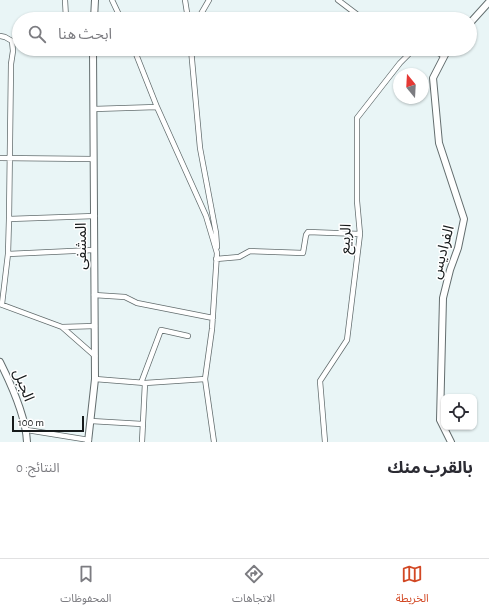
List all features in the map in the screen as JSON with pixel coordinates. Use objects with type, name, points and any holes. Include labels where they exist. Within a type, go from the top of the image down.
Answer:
[{"type":"street","points":[[65,0],[65,12]]},
{"type":"street","points":[[94,12],[95,0]]},
{"type":"street","points":[[112,0],[118,12]]},
{"type":"street","points":[[185,0],[187,12]]},
{"type":"street","points":[[202,12],[209,0]]},
{"type":"street","points":[[338,0],[354,12]]},
{"type":"street","points":[[477,15],[489,2]]},
{"type":"street","points":[[0,36],[12,41]]},
{"type":"street","points":[[12,56],[8,254],[1,304],[62,327],[95,356]]},
{"type":"street","name":"المشفى","points":[[88,441],[95,379],[93,56]]},
{"type":"street","points":[[137,56],[157,107],[206,216],[217,253]]},
{"type":"street","points":[[192,56],[200,148],[216,233],[217,253],[213,318],[205,379],[214,442]]},
{"type":"street","name":"الربيع","points":[[325,442],[320,381],[347,340],[360,234],[357,201],[356,118],[407,56]]},
{"type":"street","name":"الفراديس","points":[[444,56],[433,78],[439,143],[464,219],[458,248],[450,270],[443,298],[440,420],[451,442]]},
{"type":"street","points":[[94,109],[157,107]]},
{"type":"street","points":[[0,158],[93,158]]},
{"type":"street","points":[[9,219],[95,216]]},
{"type":"street","points":[[216,261],[239,257],[250,251],[303,253],[306,235],[308,232],[360,234]]},
{"type":"street","points":[[8,254],[94,250]]},
{"type":"street","points":[[94,295],[125,297],[137,303],[213,318]]},
{"type":"street","points":[[62,327],[95,326]]},
{"type":"street","points":[[142,442],[143,383],[161,330],[188,336]]},
{"type":"street","name":"الجبل","points":[[0,362],[11,383],[26,430],[27,442]]},
{"type":"street","points":[[95,379],[143,383],[205,379]]},
{"type":"street","points":[[91,421],[142,424]]},
{"type":"street","points":[[26,430],[88,441]]}]
